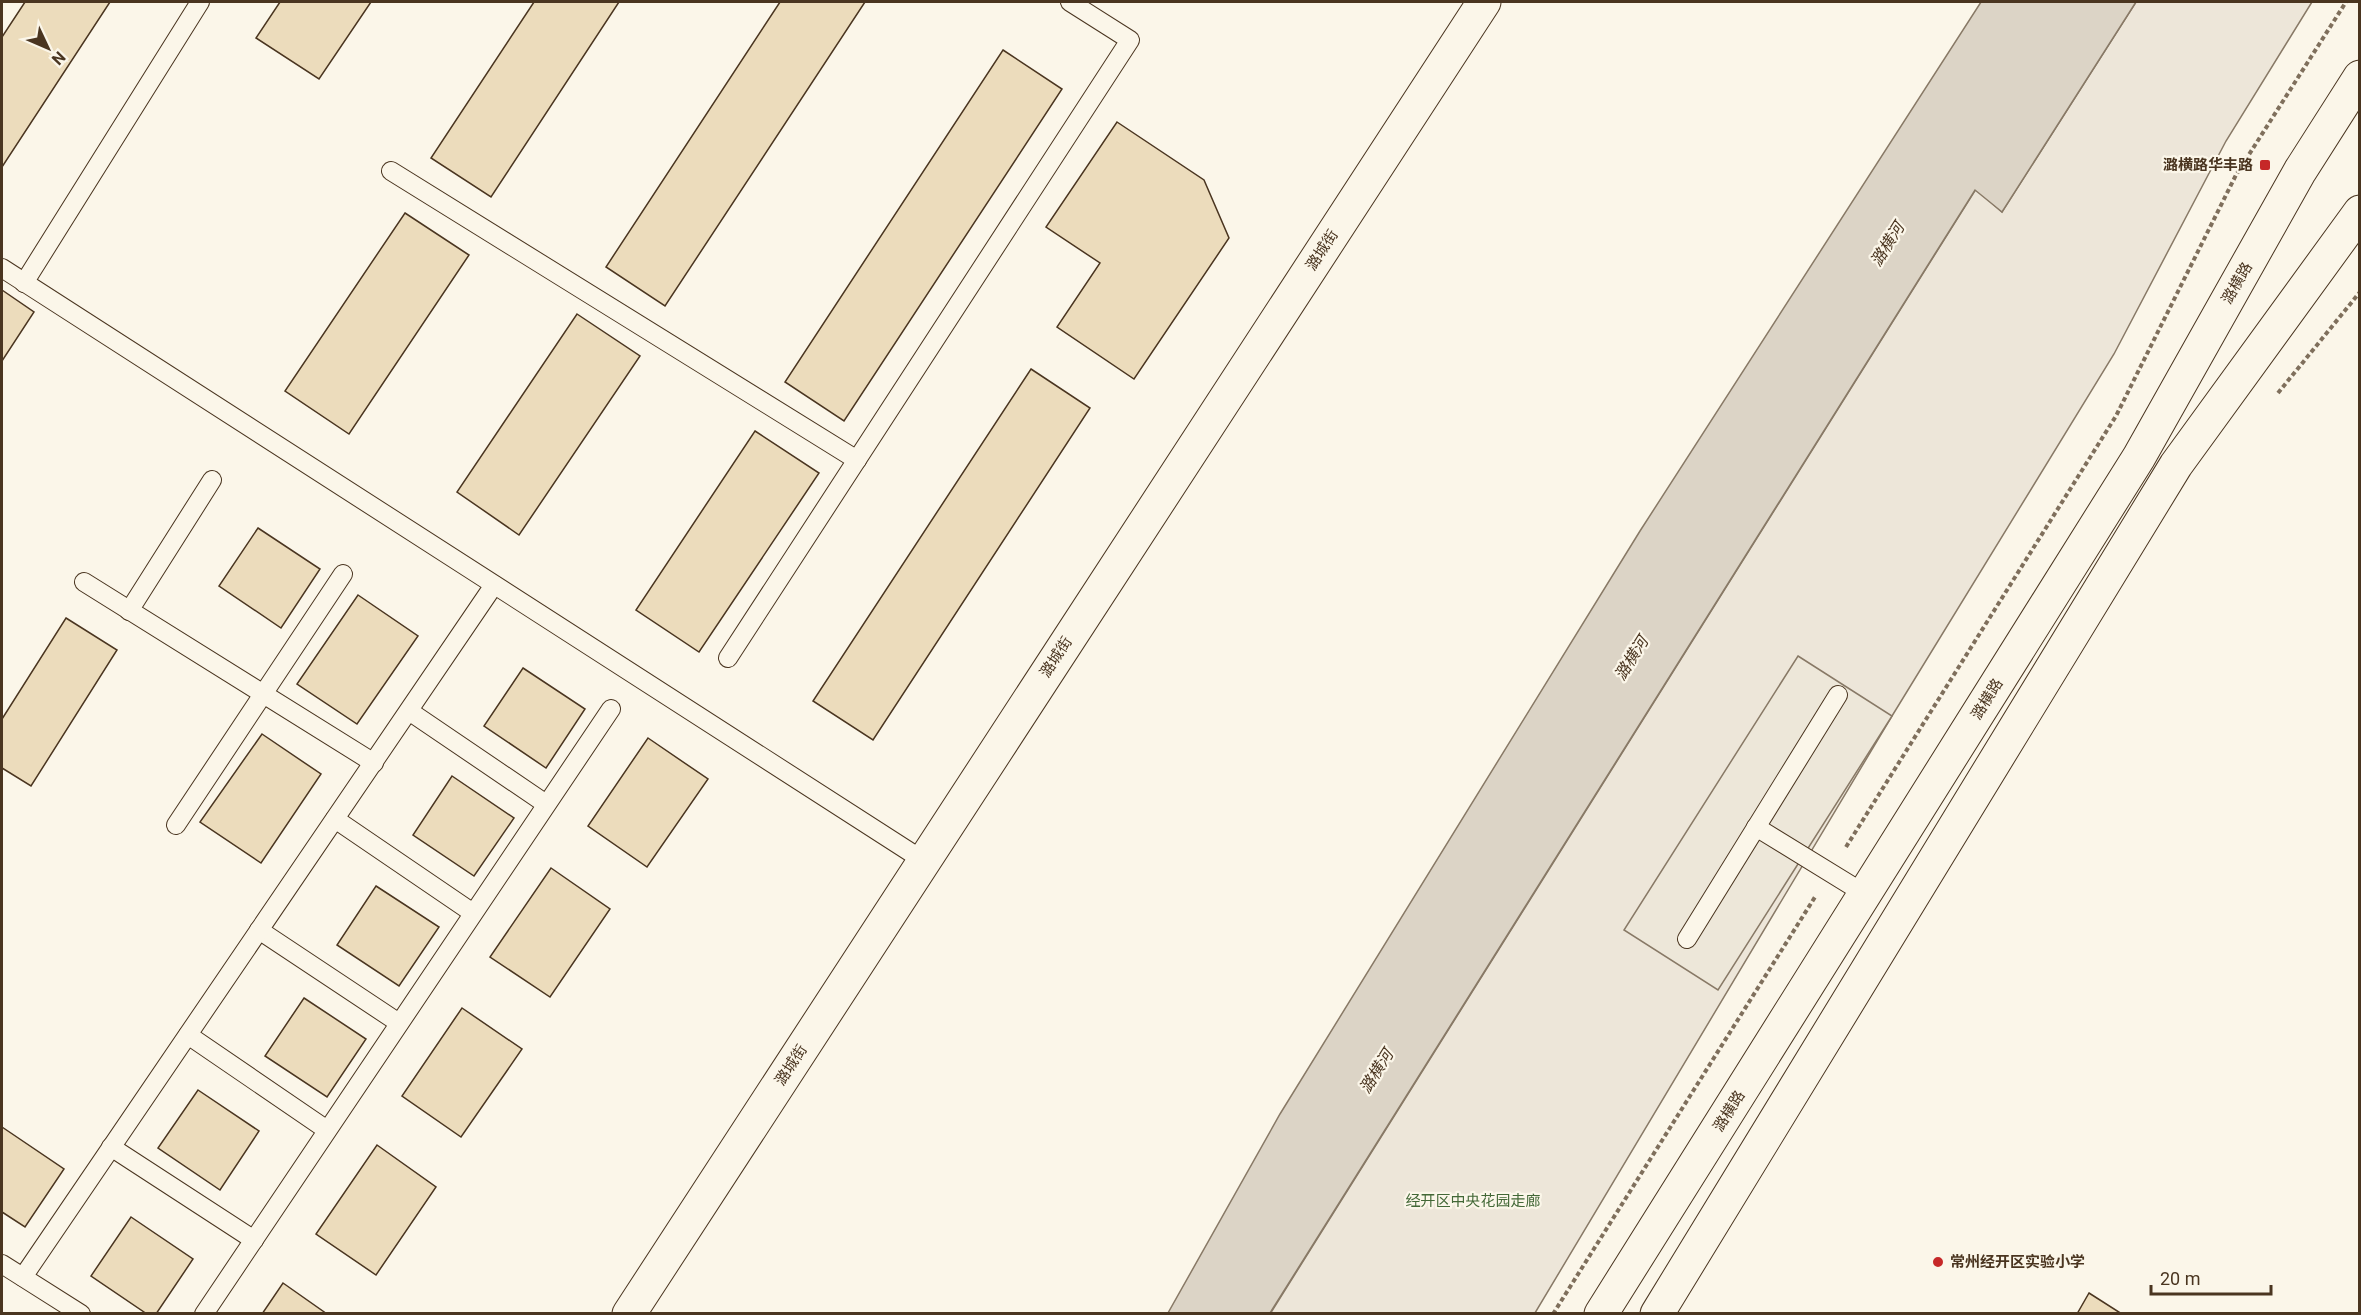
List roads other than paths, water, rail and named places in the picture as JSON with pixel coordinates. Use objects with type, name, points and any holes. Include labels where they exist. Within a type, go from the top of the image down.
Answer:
[{"type":"main road","name":"潞城街","points":[[629,1314],[1484,2]]},
{"type":"main road","name":"潞横路","points":[[1602,1314],[2139,457],[2301,171],[2360,77]]},
{"type":"main road","points":[[1657,1314],[2176,465],[2360,212]]},
{"type":"lane","points":[[24,283],[200,2]]},
{"type":"lane","points":[[728,658],[1130,40],[1070,2]]},
{"type":"lane","points":[[391,171],[857,460]]},
{"type":"lane","points":[[2,268],[924,861]]},
{"type":"lane","points":[[129,611],[212,480]]},
{"type":"lane","points":[[176,825],[343,574]]},
{"type":"lane","points":[[84,582],[374,763]]},
{"type":"lane","points":[[23,1277],[494,585]]},
{"type":"lane","points":[[1687,939],[1838,695]]},
{"type":"lane","points":[[204,1314],[611,709]]},
{"type":"lane","points":[[409,711],[546,804]]},
{"type":"lane","points":[[335,819],[473,913]]},
{"type":"lane","points":[[1756,827],[1865,894]]},
{"type":"lane","points":[[259,930],[399,1023]]},
{"type":"lane","points":[[188,1035],[327,1130]]},
{"type":"lane","points":[[111,1147],[254,1240]]},
{"type":"lane","points":[[2,1264],[81,1314]]},
{"type":"water","name":"潞横河","points":[[1981,2],[2136,2],[2002,212],[1975,190],[1270,1313],[1168,1313],[1280,1114],[1640,531]]},
{"type":"place","name":"潞横路华丰路","points":[[2265,165]]},
{"type":"place","name":"常州经开区实验小学","points":[[1938,1262]]},
{"type":"park label","name":"经开区中央花园走廊","points":[[1473,1201]]}]
